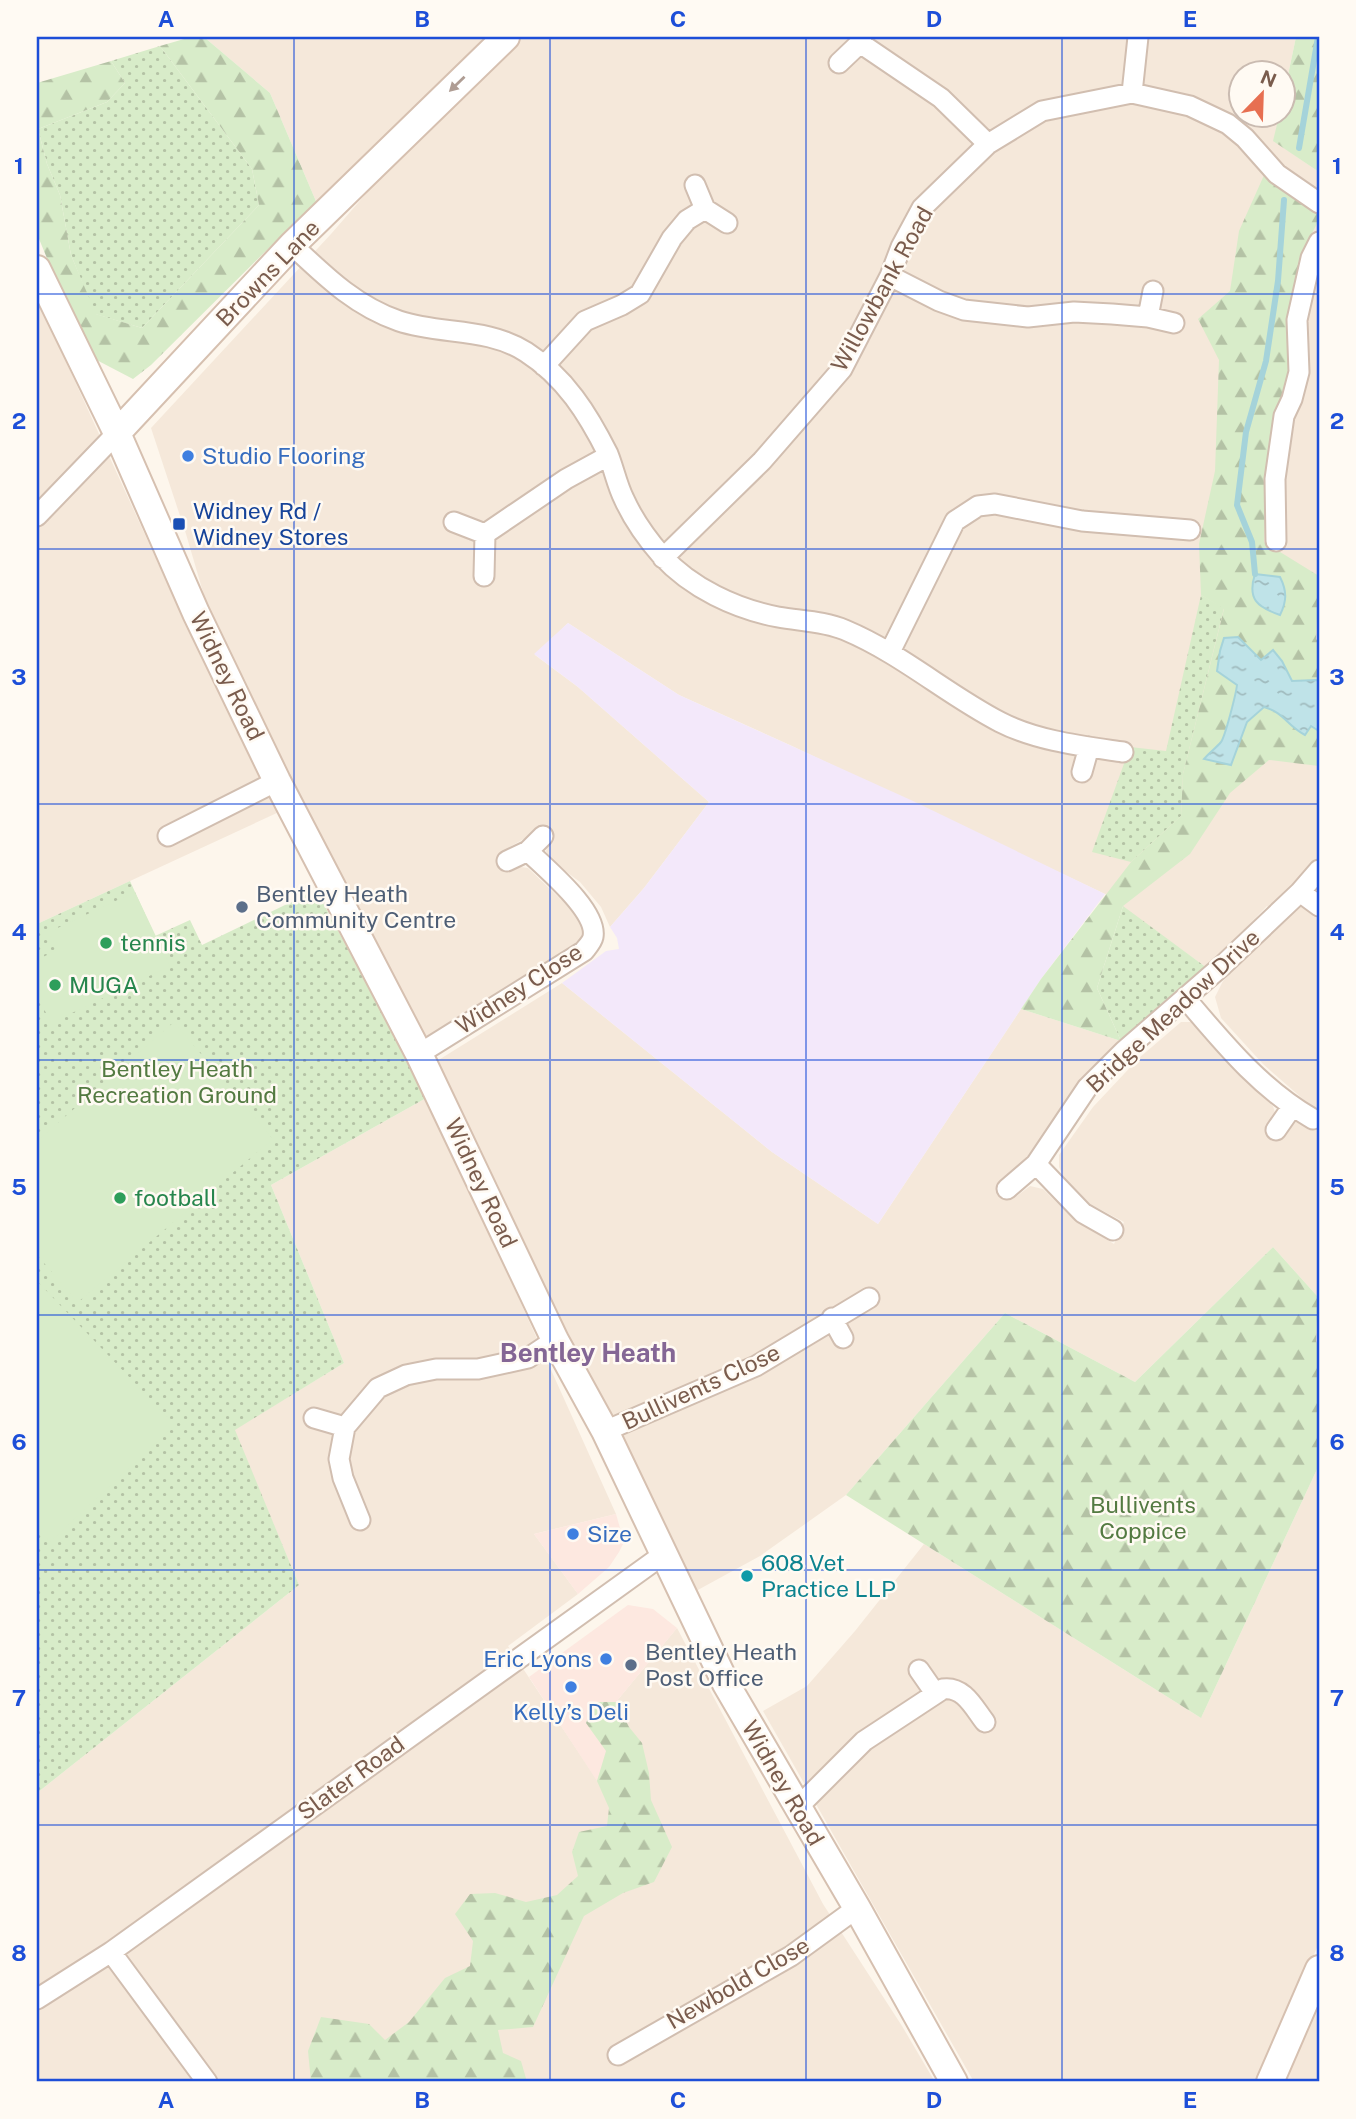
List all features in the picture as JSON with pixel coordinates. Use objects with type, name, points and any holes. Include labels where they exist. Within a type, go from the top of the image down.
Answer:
[{"type":"street","name":"Browns Lane","points":[[37,516],[292,245],[506,37]]},
{"type":"street","points":[[1132,93],[1138,37]]},
{"type":"street","points":[[838,63],[861,40],[941,98],[988,144]]},
{"type":"street","name":"Willowbank Road","points":[[663,558],[762,461],[842,369],[922,208],[988,144],[1042,111],[1132,93],[1190,106],[1228,124],[1245,138],[1277,174],[1319,203]]},
{"type":"street","points":[[695,185],[705,209],[727,223]]},
{"type":"street","points":[[544,366],[584,321],[640,294],[672,238],[687,220],[705,209]]},
{"type":"street","points":[[1276,541],[1275,478],[1284,416],[1299,372],[1297,320],[1311,258],[1319,242]]},
{"type":"street","points":[[292,245],[340,290],[366,307],[400,321],[468,331],[502,341],[525,351],[544,366],[565,384],[580,404],[608,456],[624,501],[643,533],[663,558],[696,585],[734,604],[776,617],[843,629],[891,652],[1002,723],[1030,734],[1123,752]]},
{"type":"street","name":"Widney Road","points":[[37,268],[117,433],[196,613],[277,780],[419,1054],[555,1340],[605,1431],[726,1684],[857,1908],[954,2082]]},
{"type":"street","points":[[890,276],[939,301],[964,310],[1028,317],[1074,312],[1148,317],[1174,323]]},
{"type":"street","points":[[1148,317],[1153,291]]},
{"type":"street","points":[[485,534],[566,479],[608,456]]},
{"type":"street","points":[[891,652],[954,521],[978,506],[995,504],[1082,521],[1190,530]]},
{"type":"street","points":[[454,522],[485,534]]},
{"type":"street","points":[[484,576],[485,534]]},
{"type":"street","points":[[1082,772],[1089,747]]},
{"type":"street","points":[[168,836],[277,780]]},
{"type":"street","points":[[508,861],[528,851],[543,836]]},
{"type":"street","name":"Widney Close","points":[[419,1054],[584,951],[593,940],[588,913],[528,851]]},
{"type":"street","name":"Bridge Meadow Drive","points":[[1007,1189],[1037,1164],[1087,1088],[1124,1051],[1186,999],[1300,892],[1319,870]]},
{"type":"street","points":[[1300,892],[1319,906]]},
{"type":"street","points":[[1186,999],[1245,1069],[1292,1107],[1313,1119]]},
{"type":"street","points":[[1276,1130],[1292,1107]]},
{"type":"street","points":[[1037,1164],[1083,1213],[1113,1230]]},
{"type":"street","name":"Bullivents Close","points":[[605,1431],[756,1366],[869,1298]]},
{"type":"street","points":[[832,1318],[844,1338]]},
{"type":"street","points":[[360,1520],[343,1478],[339,1459],[345,1427],[378,1388],[406,1375],[436,1369],[478,1369],[528,1357],[555,1340]]},
{"type":"street","points":[[314,1418],[345,1427]]},
{"type":"street","name":"Slater Road","points":[[37,1999],[111,1951],[664,1554]]},
{"type":"street","points":[[919,1670],[935,1693]]},
{"type":"street","points":[[797,1808],[864,1741],[935,1693],[952,1687],[962,1693],[985,1723]]},
{"type":"street","name":"Newbold Close","points":[[618,2055],[791,1956],[857,1908]]},
{"type":"street","points":[[111,1951],[207,2082]]},
{"type":"street","points":[[1270,2082],[1319,1969]]},
{"type":"shaded area","points":[[204,37],[488,37],[318,206],[270,93]]},
{"type":"shaded area","points":[[523,37],[1296,37],[1291,60],[1226,60],[1226,130],[1276,130],[1274,141],[1319,172],[1319,1113],[1263,1064],[1221,1018],[1215,997],[1223,981],[1281,921],[1267,906],[1207,968],[1105,894],[679,695],[568,623],[535,655],[578,687],[709,802],[644,888],[610,927],[601,907],[580,882],[549,859],[546,851],[550,840],[541,829],[503,851],[511,870],[528,868],[573,911],[582,927],[582,937],[573,947],[427,1038],[293,781],[208,609],[151,428],[331,234],[417,135]]},
{"type":"shaded area","points":[[37,298],[183,618],[279,812],[37,924]]},
{"type":"shaded area","points":[[568,623],[679,695],[913,801],[1105,894],[1041,979],[878,1224],[772,1152],[562,983],[606,951],[619,949],[617,938],[610,927],[644,888],[709,802],[578,687],[534,654]]},
{"type":"shaded area","points":[[562,983],[772,1152],[878,1224],[1021,1009],[1121,1041],[1087,1075],[1024,1161],[1002,1185],[1008,1193],[1017,1196],[1030,1186],[1043,1189],[1074,1219],[1114,1244],[1124,1222],[1090,1204],[1064,1178],[1059,1167],[1059,1155],[1093,1107],[1139,1058],[1181,1022],[1193,1022],[1273,1106],[1275,1113],[1270,1130],[1284,1136],[1291,1123],[1299,1119],[1318,1129],[1319,1127],[1319,1347],[1316,1341],[1318,1297],[1273,1247],[1135,1382],[1005,1313],[846,1495],[760,1556],[696,1591],[602,1413],[437,1061]]},
{"type":"shaded area","points":[[428,1097],[616,1514],[534,1534],[578,1594],[508,1646],[597,1780],[586,1723],[616,1702],[677,1628],[823,1904],[935,2082],[37,2082],[37,1793],[299,1585],[234,1430],[344,1363],[271,1185]]},
{"type":"shaded area","points":[[1319,1465],[1319,1943],[1259,2082],[974,2082],[763,1711],[807,1686],[924,1544],[1201,1718]]},
{"type":"shaded area","points":[[616,1514],[624,1542],[609,1567],[578,1594],[534,1534]]},
{"type":"shaded area","points":[[628,1605],[653,1609],[677,1628],[616,1702],[595,1702],[586,1723],[607,1751],[597,1781],[529,1677]]},
{"type":"shaded area","points":[[1319,2002],[1319,2082],[1284,2082]]},
{"type":"green space","points":[[191,37],[204,37],[270,93],[318,206],[289,228],[151,365],[133,379],[87,355],[37,234],[37,83],[111,61],[125,83],[107,102],[38,129],[47,164],[60,195],[71,255],[96,314],[142,328],[259,205],[252,169],[160,46]]},
{"type":"green space","points":[[1296,37],[1319,37],[1319,172],[1273,141],[1276,130],[1296,130],[1296,60],[1291,60]]},
{"type":"green space","points":[[160,46],[252,169],[259,205],[142,328],[95,314],[71,255],[60,195],[47,164],[38,129],[107,102],[125,83],[111,61]]},
{"type":"green space","points":[[1265,173],[1296,200],[1319,214],[1319,220],[1302,252],[1289,312],[1290,367],[1267,466],[1264,542],[1319,576],[1316,639],[1319,643],[1319,766],[1269,760],[1230,793],[1190,854],[1123,906],[1097,988],[1121,1041],[1021,1009],[1131,862],[1181,816],[1183,774],[1224,609],[1201,595],[1199,544],[1215,471],[1219,360],[1198,319],[1230,291],[1239,231]]},
{"type":"green space","points":[[1201,595],[1224,608],[1183,774],[1181,816],[1131,862],[1092,852],[1130,747],[1166,751]]},
{"type":"green space","name":"Bentley Heath Recreation Ground","points":[[130,881],[155,936],[190,920],[202,945],[316,890],[428,1097],[271,1185],[344,1363],[235,1430],[299,1585],[37,1793],[37,924]]},
{"type":"green space","name":"tennis","points":[[135,892],[170,966],[51,1023],[37,995],[37,960],[57,950],[49,932]]},
{"type":"green space","points":[[1123,906],[1207,968],[1121,1041],[1097,988]]},
{"type":"green space","name":"football","points":[[174,1022],[273,1139],[78,1302],[37,1255],[37,1141]]},
{"type":"green space","name":"Bullivents Coppice","points":[[1273,1247],[1318,1297],[1316,1341],[1319,1347],[1319,1465],[1201,1718],[846,1495],[1005,1313],[1135,1382]]},
{"type":"green space","points":[[37,1281],[175,1425],[50,1542],[37,1528]]},
{"type":"green space","points":[[595,1702],[616,1702],[629,1727],[642,1743],[649,1773],[651,1800],[672,1847],[654,1882],[623,1893],[584,1916],[533,2027],[498,2030],[503,2053],[521,2061],[527,2082],[311,2082],[308,2051],[321,2017],[369,2024],[385,2040],[409,2022],[445,1978],[470,1966],[473,1941],[455,1914],[470,1894],[495,1893],[526,1902],[557,1895],[578,1876],[572,1852],[579,1832],[607,1826],[609,1808],[597,1781],[606,1751],[586,1723]]},
{"type":"water","points":[[1255,574],[1280,577],[1285,596],[1280,615],[1265,609],[1256,601],[1252,590]]},
{"type":"water","points":[[1238,637],[1261,660],[1273,650],[1292,681],[1319,681],[1319,731],[1311,726],[1305,735],[1277,712],[1264,707],[1247,722],[1231,765],[1204,759],[1223,738],[1237,685],[1217,671],[1220,651],[1224,638]]},
{"type":"waterway","points":[[1299,148],[1318,37]]},
{"type":"waterway","points":[[1255,574],[1252,542],[1237,505],[1246,432],[1266,361],[1278,281],[1284,200]]},
{"type":"place","name":"Studio Flooring","points":[[188,456]]},
{"type":"place","name":"Widney Rd / Widney Stores","points":[[179,524]]},
{"type":"place","name":"Bentley Heath Community Centre","points":[[242,907]]},
{"type":"place","name":"tennis","points":[[106,943]]},
{"type":"place","name":"MUGA","points":[[55,985]]},
{"type":"place","name":"football","points":[[120,1198]]},
{"type":"place","name":"Size","points":[[573,1534]]},
{"type":"place","name":"608 Vet Practice LLP","points":[[747,1576]]},
{"type":"place","name":"Eric Lyons","points":[[606,1659]]},
{"type":"place","name":"Bentley Heath Post Office","points":[[631,1665]]},
{"type":"place","name":"Kelly’s Deli","points":[[571,1687]]},
{"type":"district","name":"Bentley Heath","points":[[588,1353]]}]
